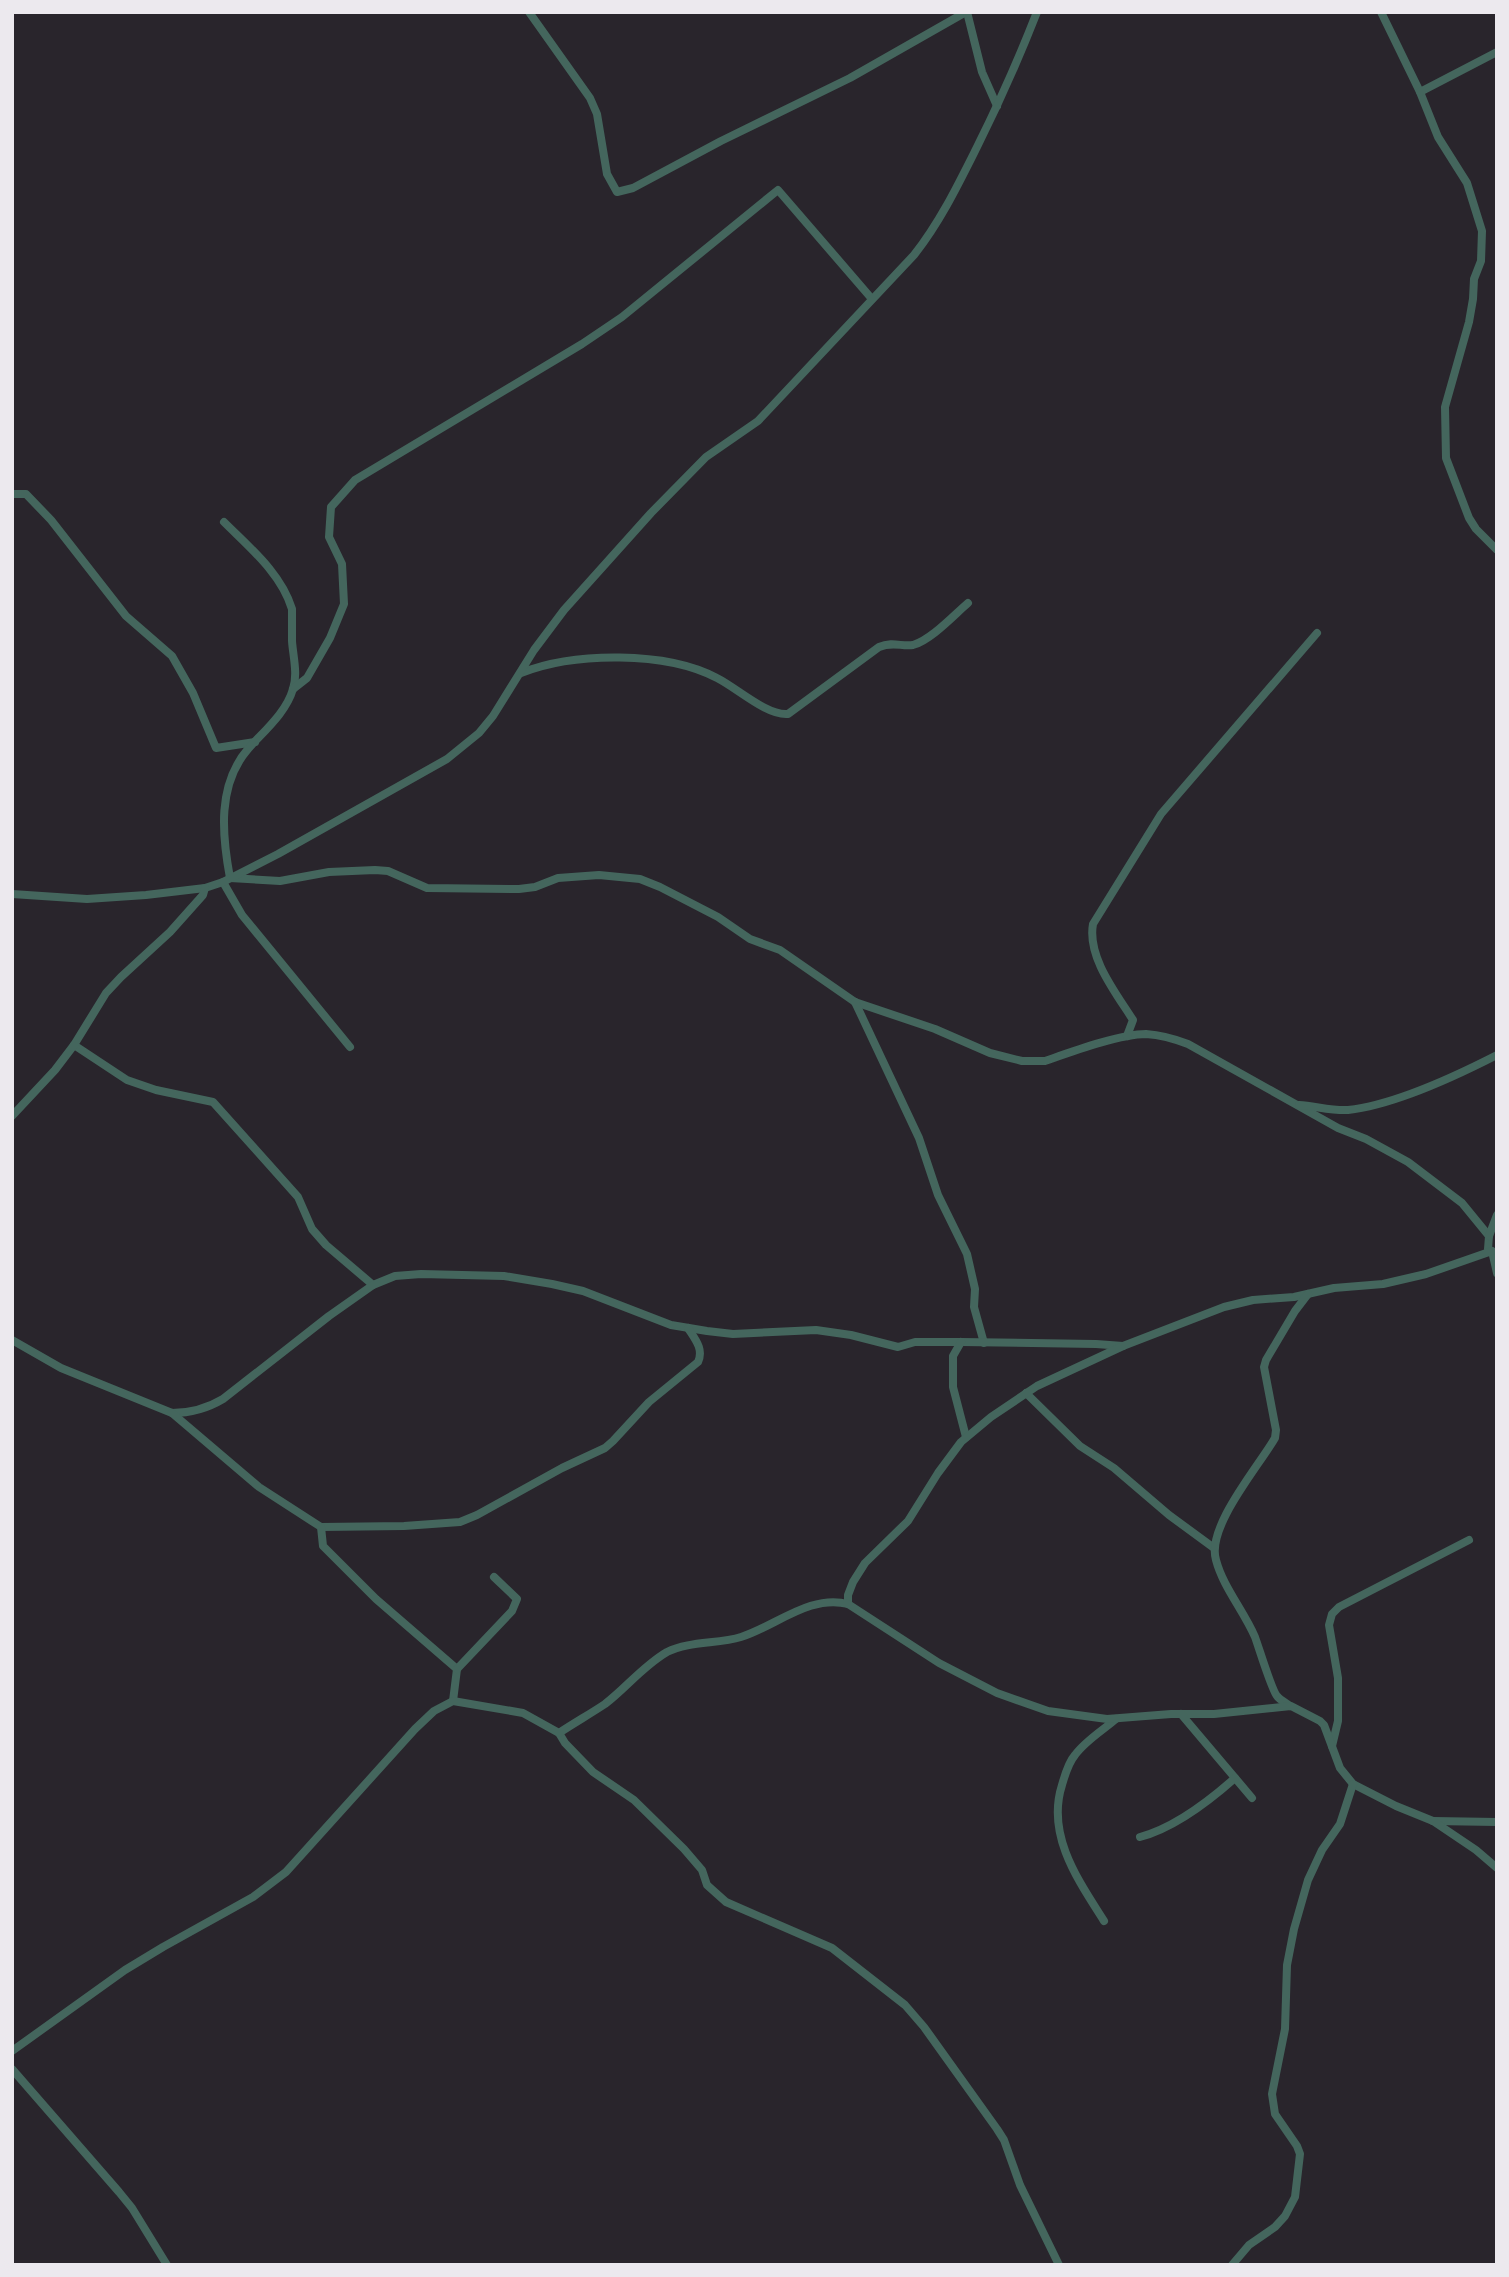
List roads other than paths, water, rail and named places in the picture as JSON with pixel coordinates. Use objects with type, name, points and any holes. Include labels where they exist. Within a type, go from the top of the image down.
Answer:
[{"type":"street","points":[[529,12],[590,98],[597,114],[607,174],[617,192],[633,188],[710,146],[796,106],[967,12],[982,72],[997,106]]},
{"type":"street","points":[[12,894],[87,899],[205,888],[278,854],[447,759],[479,733],[564,610],[651,513],[706,457],[758,421],[914,255],[956,190],[997,106],[1037,12]]},
{"type":"street","points":[[1381,12],[1420,92],[1438,137],[1468,183],[1482,231],[1480,261],[1474,279],[1469,322],[1445,407],[1446,458],[1469,518],[1497,550]]},
{"type":"street","points":[[1420,92],[1497,52]]},
{"type":"street","points":[[293,688],[307,678],[330,638],[344,604],[342,564],[329,537],[331,507],[355,480],[582,344],[622,317],[778,190],[872,299]]},
{"type":"street","points":[[12,494],[26,494],[51,520],[126,616],[172,656],[193,693],[216,748],[255,742]]},
{"type":"street","points":[[224,522],[268,567],[289,599],[292,608],[295,672],[293,688],[283,709],[245,752],[234,773],[225,803],[227,880],[242,915],[350,1047]]},
{"type":"street","points":[[521,673],[539,666],[576,660],[645,659],[692,667],[727,683],[772,712],[788,714],[879,647],[888,643],[915,644],[941,627],[968,603]]},
{"type":"street","points":[[1127,1036],[1133,1020],[1099,962],[1091,931],[1093,924],[1161,814],[1317,633]]},
{"type":"street","points":[[227,880],[281,881],[328,872],[375,870],[388,872],[427,888],[519,889],[536,887],[558,878],[598,875],[640,879],[718,917],[750,939],[780,950],[855,1002],[936,1029],[990,1053],[1022,1061],[1045,1060],[1127,1036],[1146,1034],[1188,1044],[1338,1128],[1366,1139],[1408,1162],[1462,1203],[1489,1236]]},
{"type":"street","points":[[12,1116],[74,1045],[106,993],[170,932],[204,895],[205,888]]},
{"type":"street","points":[[855,1002],[919,1138],[938,1195],[967,1254],[975,1289],[974,1307],[984,1343]]},
{"type":"street","points":[[74,1045],[127,1080],[156,1090],[213,1102],[298,1198],[312,1229],[326,1245],[373,1285]]},
{"type":"street","points":[[1296,1105],[1337,1110],[1378,1103],[1449,1078],[1497,1055]]},
{"type":"street","points":[[1497,1215],[1489,1236],[1497,1273]]},
{"type":"street","points":[[848,1604],[853,1582],[865,1563],[908,1521],[938,1472],[966,1437],[1026,1393],[1123,1346],[1224,1307],[1253,1300],[1294,1297],[1334,1288],[1376,1285],[1426,1275],[1490,1250],[1497,1243]]},
{"type":"street","points":[[172,1413],[205,1407],[223,1399],[373,1285],[395,1276],[408,1275],[504,1276],[583,1291],[671,1325],[733,1334],[816,1331],[851,1335],[898,1347],[915,1342],[1123,1346]]},
{"type":"street","points":[[1308,1294],[1266,1360],[1264,1367],[1276,1430],[1275,1438],[1231,1504],[1214,1548],[1216,1563],[1249,1622],[1266,1665],[1272,1689],[1277,1697],[1324,1725],[1340,1768],[1353,1784],[1433,1821],[1497,1868]]},
{"type":"street","points":[[12,1340],[61,1368],[172,1413],[259,1487],[321,1527],[404,1526],[466,1521],[562,1468],[605,1448],[649,1402],[698,1362],[699,1348],[688,1328]]},
{"type":"street","points":[[961,1342],[953,1356],[953,1387],[966,1437]]},
{"type":"street","points":[[1026,1393],[1080,1446],[1114,1468],[1169,1515],[1214,1548]]},
{"type":"street","points":[[321,1527],[323,1546],[376,1599],[457,1669]]},
{"type":"street","points":[[1332,1746],[1338,1721],[1338,1678],[1329,1625],[1332,1614],[1339,1607],[1469,1540]]},
{"type":"street","points":[[453,1701],[457,1669],[512,1611],[517,1599],[494,1577]]},
{"type":"street","points":[[559,1733],[605,1703],[632,1678],[670,1651],[740,1637],[805,1607],[840,1602],[848,1604],[939,1663],[997,1693],[1048,1711],[1107,1720],[1214,1714],[1291,1706]]},
{"type":"street","points":[[12,2051],[125,1970],[253,1897],[286,1872],[434,1710],[453,1701],[523,1713],[559,1733],[593,1772],[634,1800],[684,1849],[702,1870],[707,1885],[726,1902],[832,1948],[905,2005],[924,2027],[1004,2140],[1020,2185],[1059,2265]]},
{"type":"street","points":[[1181,1714],[1252,1798]]},
{"type":"street","points":[[1104,1921],[1062,1844],[1056,1819],[1059,1794],[1075,1754],[1116,1719]]},
{"type":"street","points":[[1140,1837],[1155,1833],[1214,1797],[1235,1778]]},
{"type":"street","points":[[1232,2265],[1249,2245],[1286,2216],[1294,2197],[1300,2154],[1275,2114],[1272,2094],[1285,2029],[1287,1965],[1308,1880],[1322,1850],[1340,1824],[1353,1784]]},
{"type":"street","points":[[1433,1821],[1497,1822]]},
{"type":"street","points":[[12,2069],[132,2208],[167,2265]]}]
